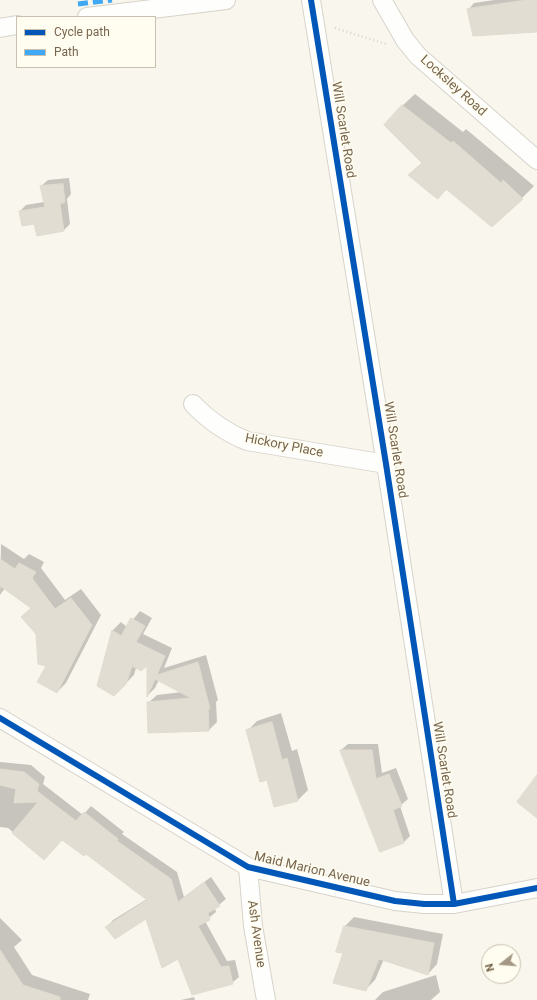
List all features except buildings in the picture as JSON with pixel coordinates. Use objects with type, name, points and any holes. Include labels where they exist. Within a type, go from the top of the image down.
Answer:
[{"type":"street","points":[[95,16],[226,0]]},
{"type":"street","name":"Will Scarlet Road","points":[[311,0],[386,464],[454,904]]},
{"type":"street","name":"Locksley Road","points":[[382,0],[405,40],[418,56],[537,160]]},
{"type":"street","points":[[0,28],[16,26]]},
{"type":"street","name":"Hickory Place","points":[[192,404],[212,423],[230,435],[248,441],[386,464]]},
{"type":"street","name":"Maid Marion Avenue","points":[[0,718],[248,867],[395,901],[424,904],[454,904],[537,888]]},
{"type":"street","name":"Ash Avenue","points":[[248,867],[253,926],[266,1000]]},
{"type":"path","points":[[335,28],[392,46]]},
{"type":"marked path","points":[[78,4],[112,0]]},
{"type":"cycle path","points":[[311,0],[386,464],[454,904]]},
{"type":"cycle path","points":[[0,718],[248,867],[395,901],[424,904],[454,904],[537,888]]}]
